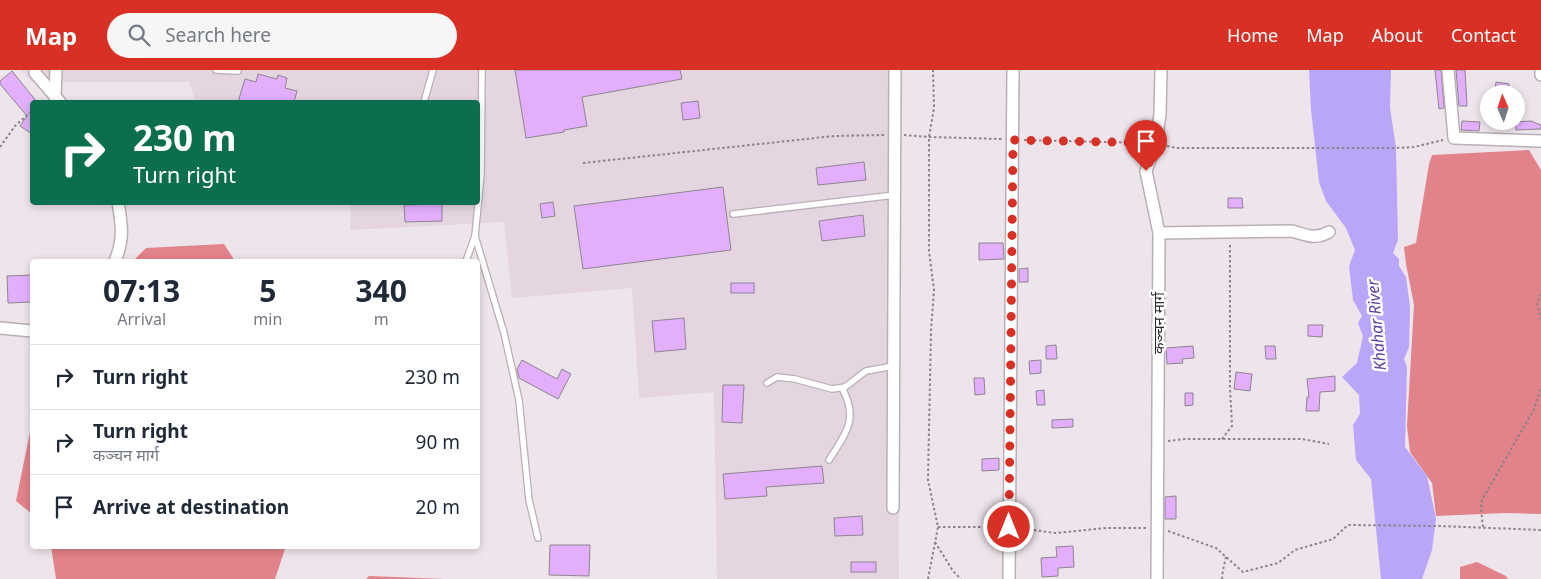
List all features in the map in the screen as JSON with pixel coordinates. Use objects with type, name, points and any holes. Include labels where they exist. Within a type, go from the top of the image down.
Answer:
[{"type":"street","points":[[56,70],[57,100]]},
{"type":"street","points":[[893,508],[895,70]]},
{"type":"street","points":[[1009,579],[1013,70]]},
{"type":"street","name":"कञ्चन मार्ग","points":[[1158,579],[1159,232],[1146,171],[1156,143],[1160,114],[1160,70]]},
{"type":"street","points":[[1448,70],[1454,138],[1541,141]]},
{"type":"street","points":[[1541,70],[1541,75]]},
{"type":"street","points":[[34,71],[57,100]]},
{"type":"street","points":[[116,259],[123,228],[119,205]]},
{"type":"street","points":[[1159,232],[1292,231],[1308,236],[1323,235],[1329,232]]},
{"type":"street","points":[[0,328],[30,331]]},
{"type":"lane","points":[[216,70],[238,71]]},
{"type":"lane","points":[[425,100],[433,70]]},
{"type":"lane","points":[[480,180],[482,70]]},
{"type":"lane","points":[[733,214],[895,195]]},
{"type":"lane","points":[[467,259],[474,236],[477,205]]},
{"type":"lane","points":[[474,236],[504,333],[519,400],[529,500],[538,538]]},
{"type":"lane","points":[[767,383],[778,377],[795,379],[832,389],[842,388],[866,371],[894,366]]},
{"type":"lane","points":[[829,460],[845,436],[850,424],[848,401],[842,388]]},
{"type":"path","points":[[928,579],[938,527],[928,480],[931,331],[934,290],[929,251],[929,138],[934,108],[933,70]]},
{"type":"path","points":[[0,147],[15,126],[30,113]]},
{"type":"path","points":[[584,162],[834,136],[895,134],[929,138],[1156,143],[1177,148],[1396,148],[1414,147],[1454,138]]},
{"type":"path","points":[[1222,439],[1232,426],[1230,388],[1230,232]]},
{"type":"path","points":[[1541,294],[1537,303],[1541,319]]},
{"type":"path","points":[[1483,528],[1482,500],[1534,410],[1541,387]]},
{"type":"path","points":[[1158,442],[1184,439],[1302,439],[1329,444]]},
{"type":"path","points":[[1375,525],[1541,530]]},
{"type":"path","points":[[935,542],[953,571],[961,579]]},
{"type":"path","points":[[1222,579],[1222,570],[1226,557]]},
{"type":"shaded area","points":[[21,70],[897,70],[899,579],[717,579],[714,392],[639,398],[632,288],[512,298],[504,222],[350,230],[351,205],[480,205],[480,100],[201,100],[195,99],[189,82],[32,82]]},
{"type":"shaded area","points":[[1529,150],[1541,170],[1541,514],[1505,513],[1436,516],[1432,483],[1410,452],[1407,426],[1414,305],[1404,247],[1416,243],[1432,155]]},
{"type":"shaded area","points":[[224,244],[234,259],[135,259],[146,248]]},
{"type":"shaded area","points":[[30,432],[30,512],[16,501]]},
{"type":"shaded area","points":[[51,549],[285,549],[275,579],[56,579]]},
{"type":"shaded area","points":[[1477,562],[1506,576],[1508,579],[1460,579],[1460,567]]},
{"type":"shaded area","points":[[369,576],[445,579],[366,579]]},
{"type":"water","name":"Khahar River","points":[[1309,70],[1391,70],[1390,108],[1396,148],[1398,240],[1393,253],[1399,259],[1399,266],[1406,277],[1410,307],[1409,347],[1404,359],[1407,367],[1405,447],[1427,476],[1436,519],[1432,550],[1422,579],[1381,579],[1371,479],[1356,460],[1353,425],[1360,414],[1359,395],[1342,377],[1357,363],[1363,336],[1358,323],[1362,316],[1353,300],[1349,266],[1355,250],[1346,228],[1326,201],[1319,182],[1311,110]]},
{"type":"building","points":[[515,70],[680,70],[682,79],[582,97],[587,126],[526,138]]},
{"type":"building","points":[[1435,70],[1441,70],[1444,108],[1439,109]]},
{"type":"building","points":[[1456,70],[1465,70],[1467,106],[1459,106]]},
{"type":"building","points":[[12,71],[35,100],[30,100],[30,133],[20,126],[27,116],[0,84],[0,81]]},
{"type":"building","points":[[258,74],[277,79],[278,75],[287,78],[285,88],[297,91],[295,100],[239,100],[245,79],[256,82]]},
{"type":"building","points":[[1496,82],[1509,84],[1509,85],[1496,85]]},
{"type":"building","points":[[698,101],[700,118],[683,120],[681,103]]},
{"type":"building","points":[[1462,121],[1480,122],[1479,131],[1461,130]]},
{"type":"building","points":[[1525,121],[1531,121],[1541,125],[1541,129],[1525,130]]},
{"type":"building","points":[[864,162],[866,180],[818,185],[816,168]]},
{"type":"building","points":[[723,187],[731,250],[583,269],[574,206]]},
{"type":"building","points":[[1228,198],[1242,198],[1243,208],[1228,208]]},
{"type":"building","points":[[553,202],[555,216],[542,218],[540,204]]},
{"type":"building","points":[[404,205],[442,205],[442,221],[405,222]]},
{"type":"building","points":[[863,215],[865,236],[822,241],[819,221]]},
{"type":"building","points":[[979,243],[1003,243],[1004,259],[979,260]]},
{"type":"building","points":[[1028,268],[1028,282],[1019,282],[1019,269]]},
{"type":"building","points":[[30,275],[30,302],[8,303],[7,276]]},
{"type":"building","points":[[731,283],[754,283],[754,293],[731,293]]},
{"type":"building","points":[[684,318],[686,349],[655,352],[652,321]]},
{"type":"building","points":[[1308,325],[1323,325],[1322,337],[1308,336]]},
{"type":"building","points":[[1056,345],[1057,359],[1046,359],[1046,346]]},
{"type":"building","points":[[1193,346],[1194,358],[1182,359],[1183,363],[1167,364],[1166,348]]},
{"type":"building","points":[[1265,346],[1275,346],[1276,359],[1266,359]]},
{"type":"building","points":[[522,360],[557,379],[562,369],[571,374],[558,399],[519,378],[517,369]]},
{"type":"building","points":[[1041,360],[1041,373],[1030,374],[1029,361]]},
{"type":"building","points":[[1236,372],[1252,374],[1250,391],[1234,389]]},
{"type":"building","points":[[1335,376],[1335,391],[1320,392],[1319,411],[1306,411],[1307,397],[1309,397],[1307,379]]},
{"type":"building","points":[[974,378],[984,378],[985,394],[975,395]]},
{"type":"building","points":[[723,385],[744,385],[742,423],[722,422]]},
{"type":"building","points":[[1044,390],[1045,405],[1037,405],[1036,391]]},
{"type":"building","points":[[1185,393],[1193,393],[1193,405],[1185,406]]},
{"type":"building","points":[[1073,419],[1073,427],[1052,428],[1052,420]]},
{"type":"building","points":[[999,458],[999,470],[982,471],[982,459]]},
{"type":"building","points":[[822,466],[824,483],[766,487],[767,496],[725,499],[723,474]]},
{"type":"building","points":[[1176,496],[1176,519],[1165,519],[1165,497]]},
{"type":"building","points":[[862,516],[863,535],[835,536],[834,518]]},
{"type":"building","points":[[550,545],[590,545],[589,576],[549,575]]},
{"type":"building","points":[[1073,546],[1074,567],[1058,568],[1058,576],[1042,577],[1041,558],[1057,557],[1056,547]]},
{"type":"building","points":[[851,562],[876,562],[876,572],[851,572]]},
{"type":"route","points":[[1009,527],[1013,140],[1156,143],[1146,171]]}]
